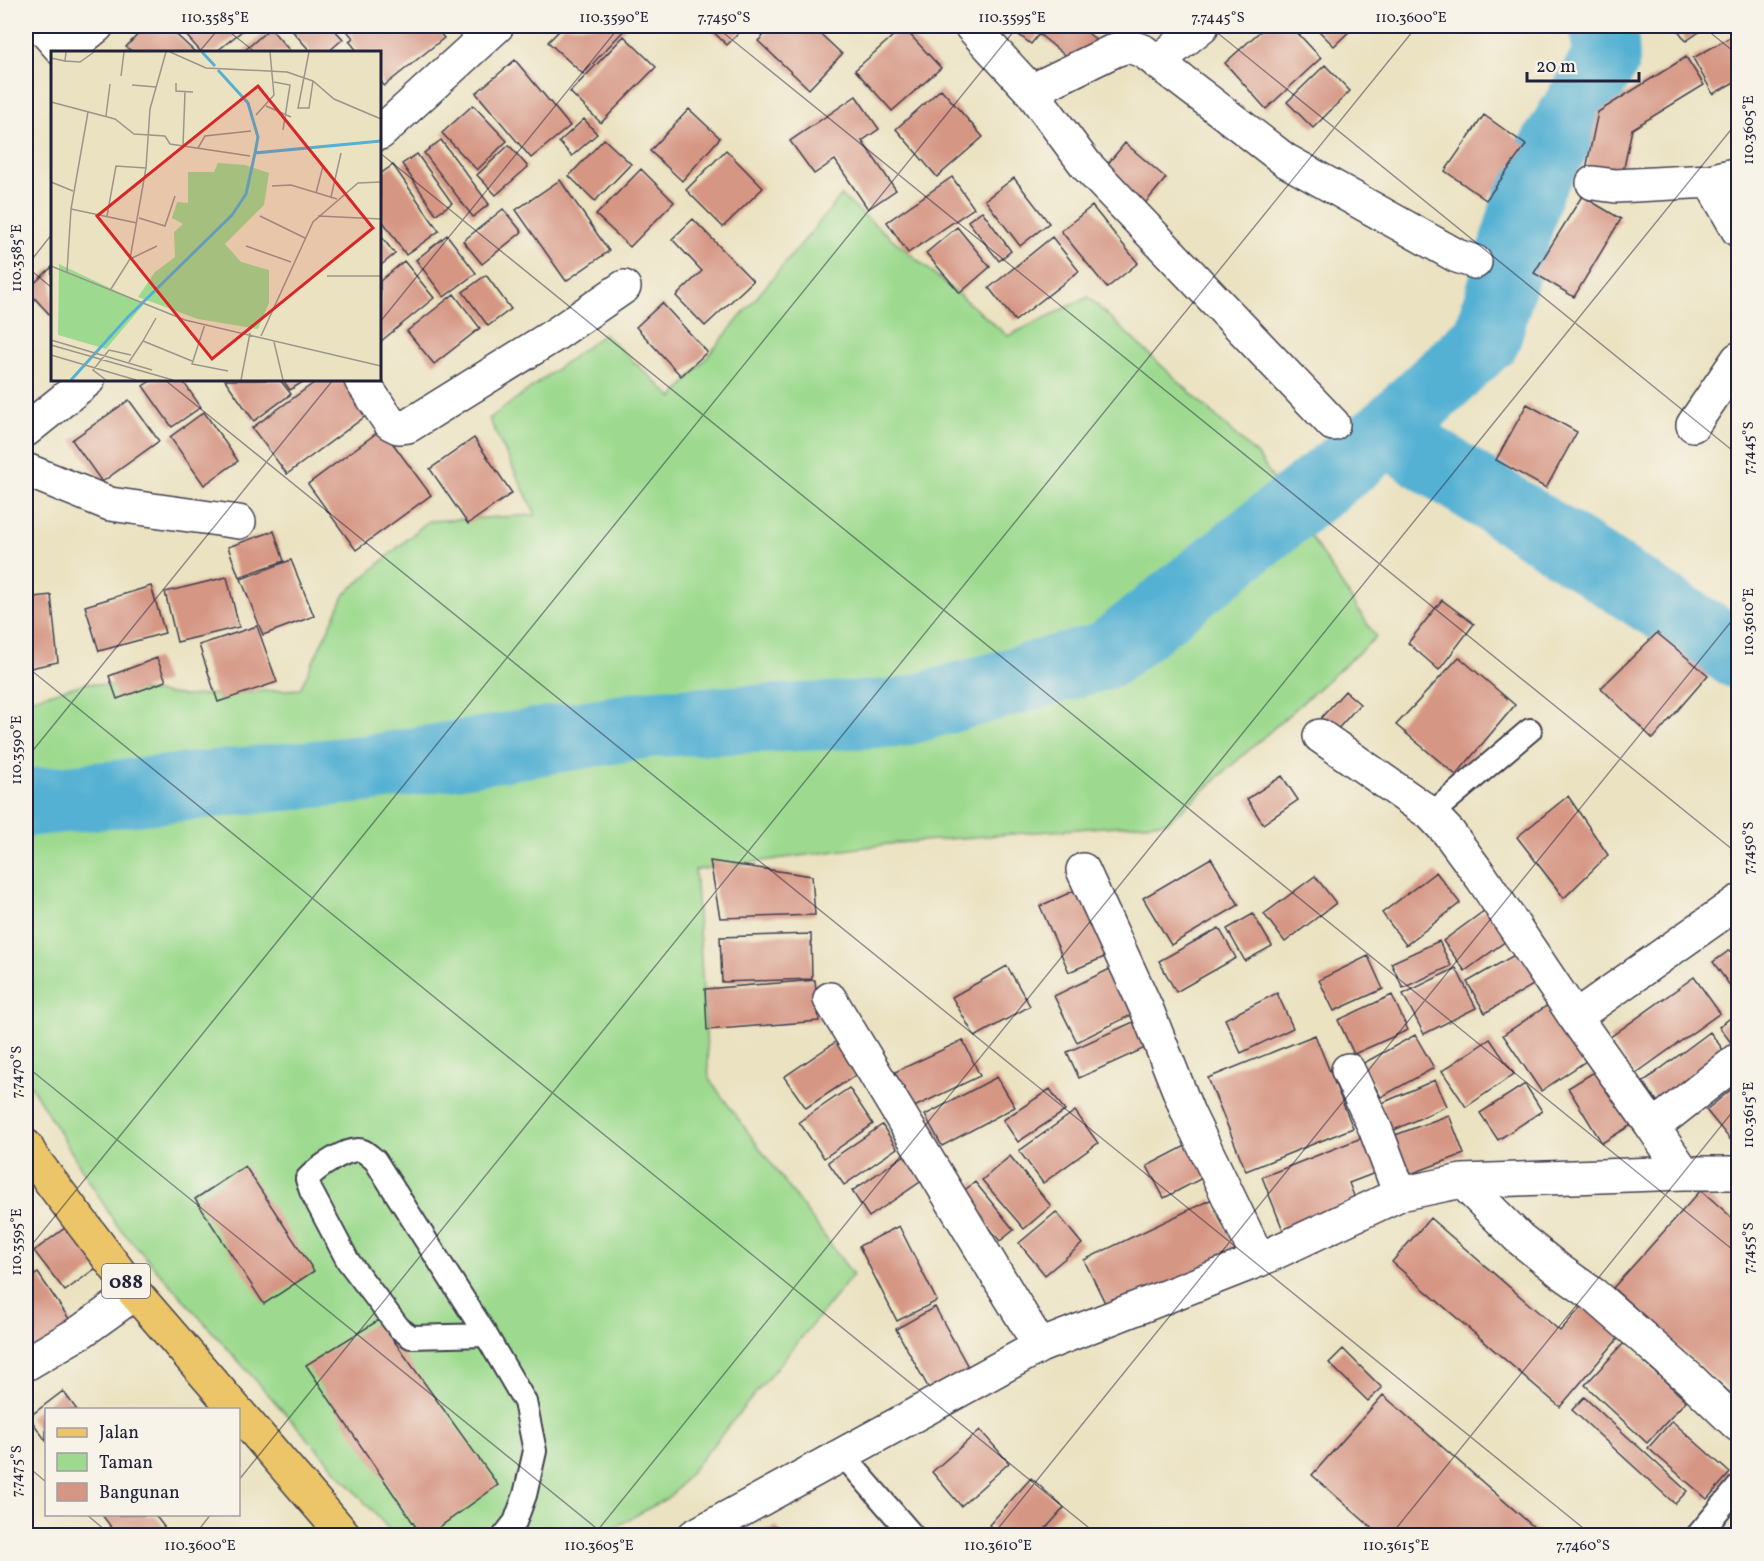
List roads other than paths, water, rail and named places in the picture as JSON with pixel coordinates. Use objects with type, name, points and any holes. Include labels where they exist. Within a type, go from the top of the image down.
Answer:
[{"type":"main road","name":"088","points":[[26,1146],[135,1293],[234,1408]]},
{"type":"main road","name":"088","points":[[240,1414],[345,1536]]},
{"type":"street","points":[[41,26],[63,51]]},
{"type":"street","points":[[65,51],[97,26]]},
{"type":"street","points":[[381,132],[497,26]]},
{"type":"street","points":[[971,26],[1031,91],[1086,165],[1333,424]]},
{"type":"street","points":[[1157,62],[1202,26]]},
{"type":"street","points":[[1031,91],[1115,50],[1128,46],[1143,51],[1285,160],[1457,255],[1475,262]]},
{"type":"street","points":[[1593,183],[1616,186],[1724,178],[1738,230]]},
{"type":"street","points":[[362,381],[390,423],[398,427],[408,426],[556,334],[624,287]]},
{"type":"street","points":[[1693,425],[1738,359]]},
{"type":"street","points":[[26,430],[87,381]]},
{"type":"street","points":[[26,470],[110,504],[239,522]]},
{"type":"street","points":[[1320,736],[1431,814],[1449,833],[1684,1173]]},
{"type":"street","points":[[1083,870],[1147,1010],[1188,1113],[1259,1260]]},
{"type":"street","points":[[1575,1017],[1738,902]]},
{"type":"street","points":[[830,999],[1040,1346]]},
{"type":"street","points":[[1653,1127],[1738,1060]]},
{"type":"street","points":[[1348,1070],[1375,1128],[1400,1194]]},
{"type":"street","points":[[694,1536],[1040,1346],[1259,1260],[1400,1194],[1462,1181],[1738,1173]]},
{"type":"street","points":[[1462,1181],[1520,1238],[1594,1295],[1690,1379],[1738,1425]]},
{"type":"street","points":[[26,1364],[82,1331],[135,1293]]},
{"type":"lane","points":[[1431,814],[1530,730]]},
{"type":"lane","points":[[486,1335],[411,1337],[399,1328],[348,1261],[311,1191],[307,1179],[314,1171],[350,1151],[362,1150],[375,1160],[486,1335],[525,1402],[535,1451],[525,1495],[515,1522],[504,1536]]},
{"type":"lane","points":[[843,1455],[913,1536]]},
{"type":"lane","points":[[1697,1536],[1738,1487]]},
{"type":"waterway","points":[[1387,432],[1487,338],[1531,185],[1606,58],[1604,26]]},
{"type":"waterway","points":[[26,803],[373,768],[656,723],[900,713],[1107,655],[1387,432],[1738,655]]}]
